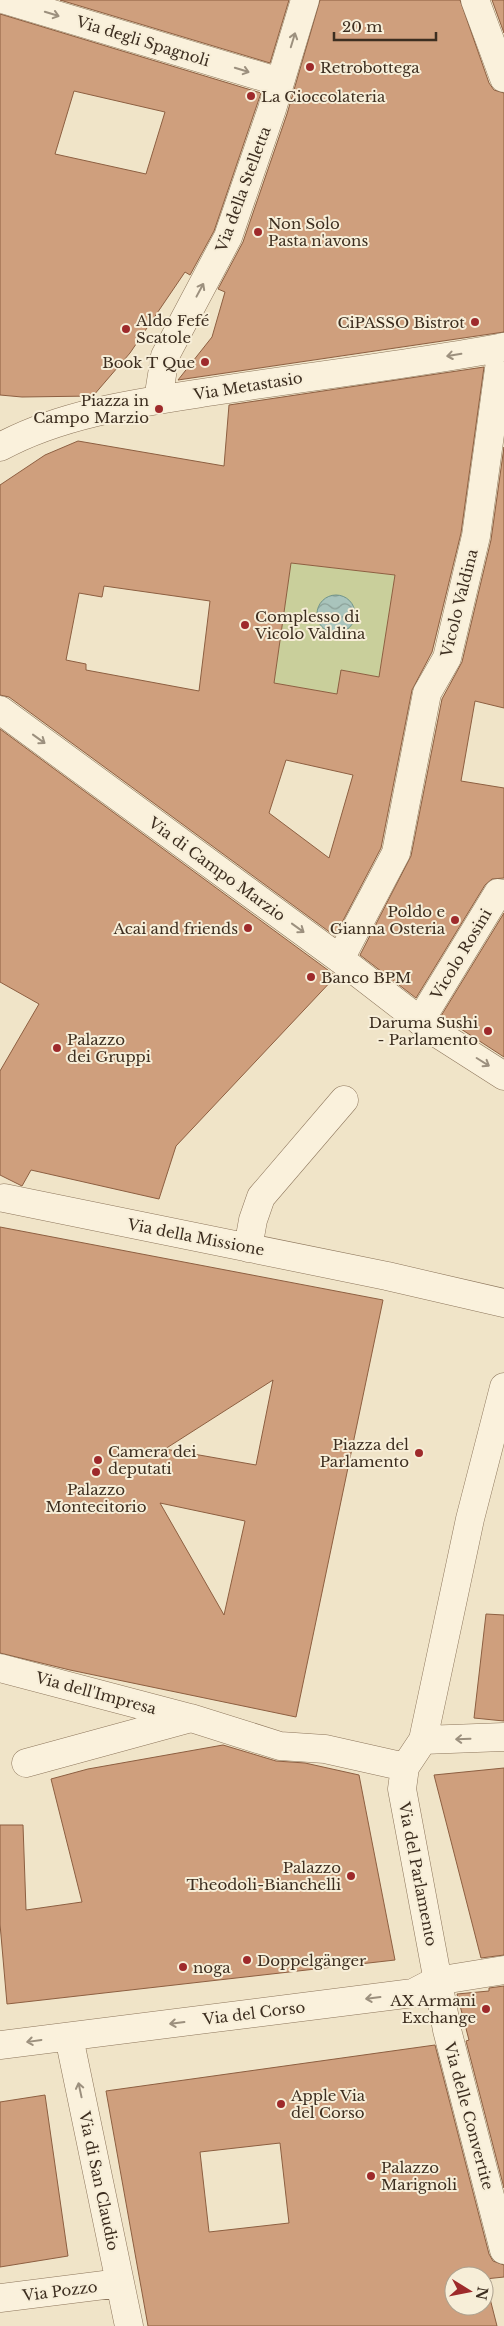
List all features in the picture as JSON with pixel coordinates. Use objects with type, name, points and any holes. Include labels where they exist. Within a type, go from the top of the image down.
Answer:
[{"type":"street","name":"Via degli Spagnoli","points":[[6,0],[280,82]]},
{"type":"street","name":"Via della Stelletta","points":[[158,400],[165,356],[228,237],[280,82],[305,0]]},
{"type":"street","points":[[474,0],[504,78]]},
{"type":"street","name":"Via Metastasio","points":[[0,447],[21,436],[86,415],[158,400],[503,347]]},
{"type":"street","name":"Vicolo Valdina","points":[[340,959],[396,853],[427,693],[446,658],[476,536],[503,347]]},
{"type":"street","name":"Via di Campo Marzio","points":[[0,710],[340,959],[426,1025]]},
{"type":"street","name":"Vicolo Rosini","points":[[426,1025],[498,893],[504,894]]},
{"type":"street","points":[[426,1025],[504,1076]]},
{"type":"street","points":[[248,1248],[261,1197],[344,1100]]},
{"type":"street","name":"Via della Missione","points":[[4,1198],[387,1276],[504,1303]]},
{"type":"street","points":[[406,1767],[423,1740],[470,1519],[504,1387]]},
{"type":"street","name":"Via dell'Impresa","points":[[0,1668],[191,1718],[280,1746],[306,1746],[406,1767]]},
{"type":"street","name":"Via dell'Impresa","points":[[26,1764],[191,1718]]},
{"type":"street","points":[[423,1740],[504,1737]]},
{"type":"street","name":"Via del Parlamento","points":[[406,1767],[402,1789],[433,1952],[436,1981]]},
{"type":"street","name":"Via del Corso","points":[[0,2046],[413,1993],[436,1981],[504,1970]]},
{"type":"street","name":"Via delle Convertite","points":[[436,1981],[446,2030],[504,2250]]},
{"type":"street","name":"Via di San Claudio","points":[[69,2037],[128,2326]]},
{"type":"street","name":"Via Pozzo","points":[[0,2298],[120,2283]]},
{"type":"green space","points":[[291,563],[395,575],[379,677],[342,670],[337,694],[274,683]]},
{"type":"water","points":[[336,595],[350,600],[355,614],[350,628],[336,633],[322,628],[317,614],[322,600]]},
{"type":"building","points":[[60,0],[289,0],[270,63]]},
{"type":"building","points":[[320,0],[460,0],[489,83],[494,90],[504,93],[504,332],[178,380],[212,337],[225,292],[218,289],[243,242],[287,114]]},
{"type":"building","points":[[492,0],[504,0],[504,33]]},
{"type":"building","points":[[0,14],[261,93],[214,231],[190,275],[185,272],[130,353],[93,396],[22,397],[0,395]],"holes":[[[74,91],[165,112],[146,174],[55,154]]]},
{"type":"building","points":[[484,367],[461,533],[432,652],[412,690],[381,848],[335,936],[9,697],[0,695],[0,485],[45,455],[78,441],[224,466],[229,405]],"holes":[[[291,563],[395,575],[379,677],[341,670],[337,694],[274,683]],[[104,586],[210,601],[199,691],[86,670],[86,664],[66,660],[79,593],[102,597]],[[286,760],[353,775],[329,858],[269,813]]]},
{"type":"building","points":[[504,447],[504,708],[475,701],[461,781],[504,788],[504,878],[492,879],[485,885],[416,998],[360,955],[411,856],[442,699],[462,662],[491,540]]},
{"type":"building","points":[[0,729],[336,976],[176,1146],[159,1199],[31,1170],[22,1186],[0,1175],[0,1071],[39,1004],[0,982]]},
{"type":"building","points":[[504,913],[504,1057],[441,1016]]},
{"type":"building","name":"Palazzo Montecitorio","points":[[0,1227],[383,1300],[296,1717],[70,1670],[0,1653]],"holes":[[[273,1380],[256,1465],[165,1449]],[[160,1503],[245,1521],[224,1615]]]},
{"type":"building","points":[[486,1614],[504,1615],[504,1721],[474,1718]]},
{"type":"building","points":[[223,1745],[276,1761],[305,1763],[359,1775],[395,1960],[7,2004],[0,1924],[0,1825],[23,1825],[26,1910],[82,1902],[51,1779],[88,1769]]},
{"type":"building","points":[[504,1768],[504,1955],[481,1958],[434,1775]]},
{"type":"building","points":[[504,1986],[504,2188],[466,2041],[469,2040],[457,1994],[489,1991],[489,1988]]},
{"type":"building","name":"Palazzo Marignoli","points":[[435,2045],[489,2254],[493,2261],[504,2265],[504,2277],[494,2278],[494,2266],[444,2266],[444,2316],[494,2316],[494,2314],[497,2326],[148,2326],[106,2091]],"holes":[[[280,2143],[289,2223],[209,2232],[200,2152]]]},
{"type":"building","points":[[45,2095],[68,2256],[0,2267],[0,2102]]},
{"type":"place","name":"Retrobottega","points":[[310,67]]},
{"type":"place","name":"La Cioccolateria","points":[[251,96]]},
{"type":"place","name":"Non Solo Pasta n'avons","points":[[258,232]]},
{"type":"place","name":"CiPASSO Bistrot","points":[[475,322]]},
{"type":"place","name":"Aldo Fefé Scatole","points":[[126,329]]},
{"type":"place","name":"Book T Que","points":[[205,362]]},
{"type":"place","name":"Piazza in Campo Marzio","points":[[159,409]]},
{"type":"place","name":"Complesso di Vicolo Valdina","points":[[245,625]]},
{"type":"place","name":"Poldo e Gianna Osteria","points":[[455,920]]},
{"type":"place","name":"Acai and friends","points":[[248,928]]},
{"type":"place","name":"Banco BPM","points":[[311,977]]},
{"type":"place","name":"Daruma Sushi - Parlamento","points":[[488,1031]]},
{"type":"place","name":"Palazzo dei Gruppi","points":[[57,1048]]},
{"type":"place","name":"Piazza del Parlamento","points":[[419,1453]]},
{"type":"place","name":"Camera dei deputati","points":[[98,1460]]},
{"type":"place","name":"Palazzo Montecitorio","points":[[96,1472]]},
{"type":"place","name":"Palazzo Theodoli-Bianchelli","points":[[351,1876]]},
{"type":"place","name":"Doppelgänger","points":[[247,1960]]},
{"type":"place","name":"noga","points":[[183,1967]]},
{"type":"place","name":"AX Armani Exchange","points":[[486,2009]]},
{"type":"place","name":"Apple Via del Corso","points":[[281,2104]]},
{"type":"place","name":"Palazzo Marignoli","points":[[371,2176]]}]
